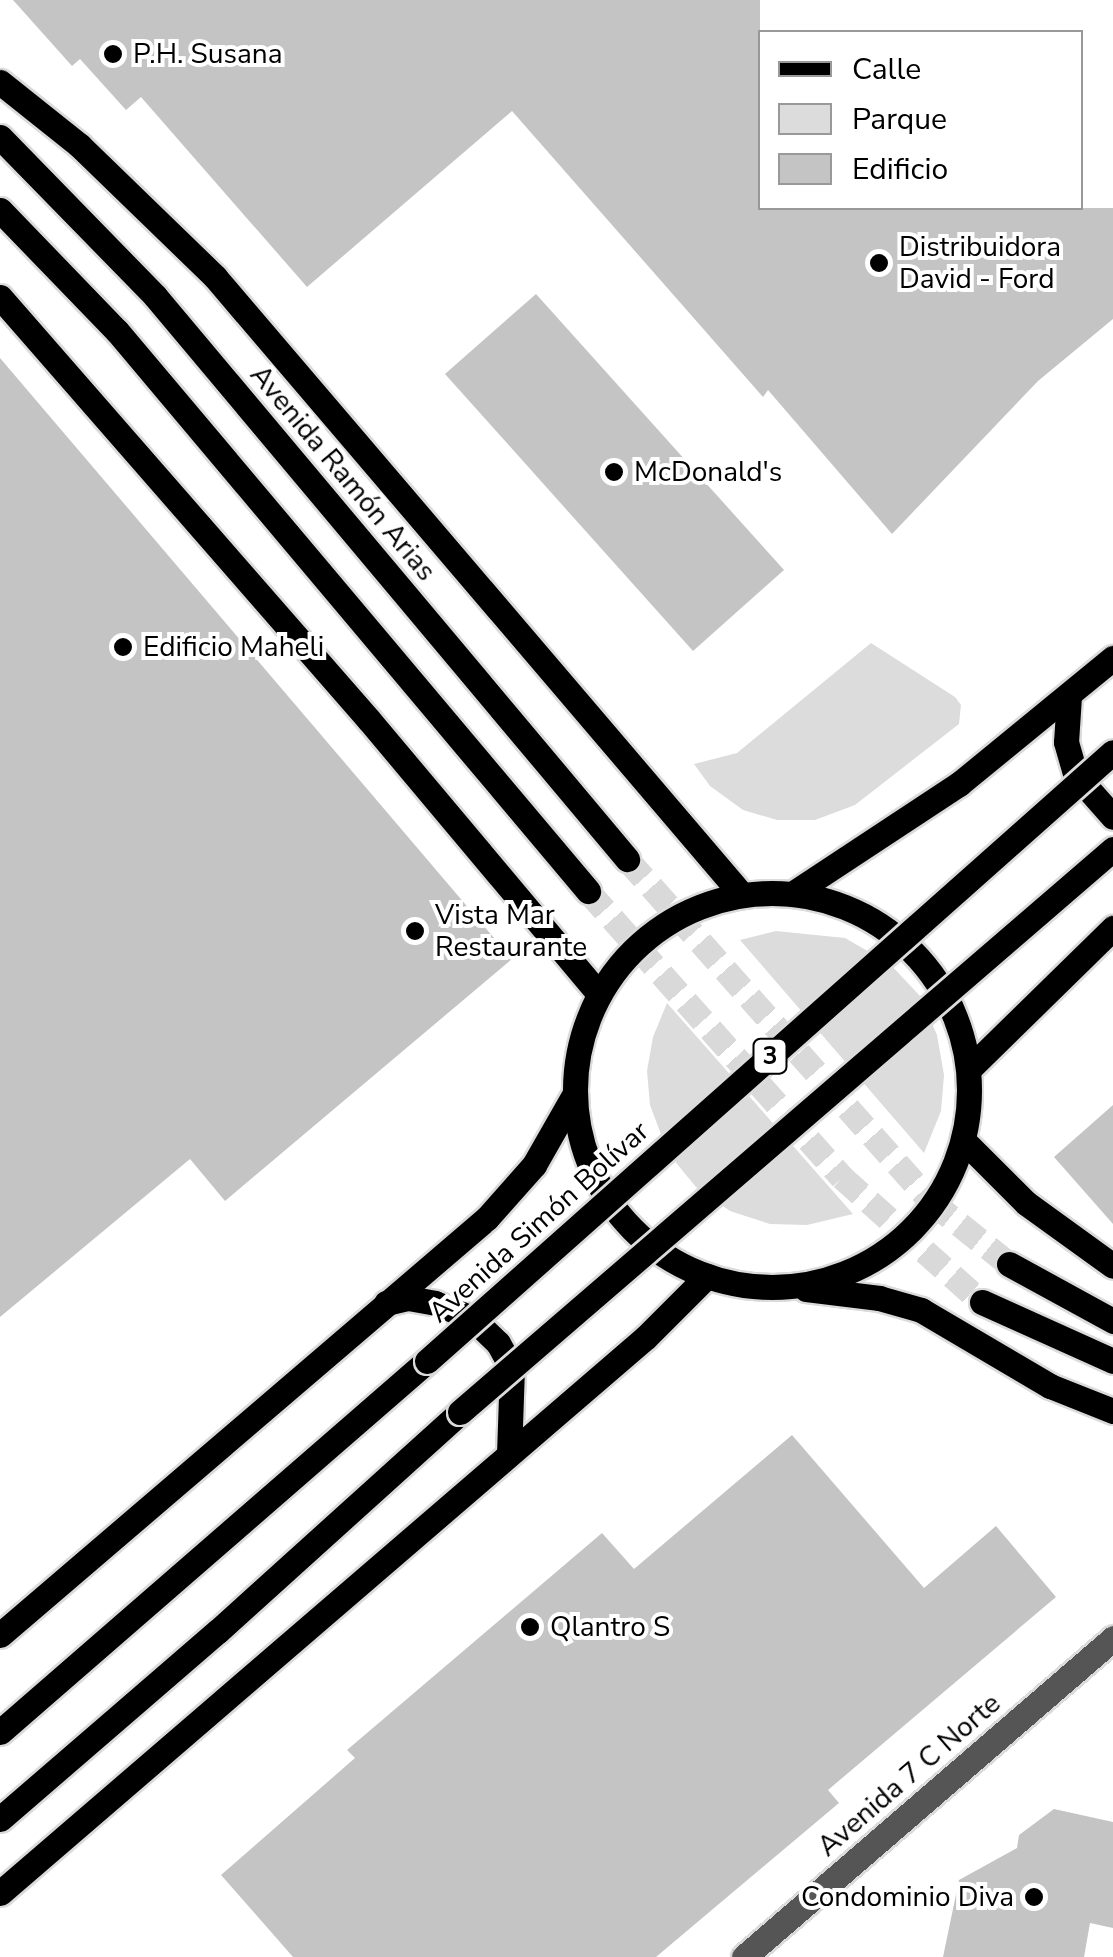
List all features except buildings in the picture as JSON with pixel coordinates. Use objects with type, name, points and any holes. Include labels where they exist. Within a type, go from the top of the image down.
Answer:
[{"type":"main road","points":[[0,82],[79,146],[215,276],[742,895]]},
{"type":"main road","name":"Avenida Ramón Arias","points":[[0,138],[155,296],[627,859]]},
{"type":"main road","points":[[0,210],[117,331],[588,892]]},
{"type":"main road","points":[[0,297],[382,735],[599,994]]},
{"type":"main road","points":[[792,894],[959,784],[1113,658]]},
{"type":"main road","points":[[1068,696],[1066,742],[1075,774],[1113,818]]},
{"type":"main road","name":"Avenida Simón Bolívar","points":[[0,1732],[428,1360],[1113,752]]},
{"type":"main road","name":"3","points":[[0,1819],[218,1631],[460,1412],[1113,849]]},
{"type":"main road","points":[[781,1286],[850,1270],[882,1253],[933,1204],[963,1140],[969,1069],[961,1032],[946,996],[897,938],[865,916],[830,901],[792,894],[742,895],[684,914],[636,947],[599,994],[580,1043],[574,1096],[585,1154],[613,1206],[654,1248],[708,1276],[756,1286],[879,1298],[921,1310],[1050,1386],[1113,1411]]},
{"type":"main road","points":[[969,1069],[1113,928]]},
{"type":"main road","points":[[0,1634],[498,1205],[534,1165],[574,1096]]},
{"type":"main road","points":[[963,1140],[1026,1203],[1113,1266]]},
{"type":"main road","points":[[1009,1264],[1113,1321]]},
{"type":"main road","points":[[0,1893],[646,1337],[708,1276]]},
{"type":"main road","points":[[386,1303],[408,1298],[435,1303],[472,1318],[498,1342],[512,1368],[509,1453]]},
{"type":"main road","points":[[982,1302],[1113,1361]]},
{"type":"street","name":"Avenida 7 C Norte","points":[[744,1957],[1113,1638]]},
{"type":"green space","points":[[871,643],[955,697],[961,705],[959,724],[855,805],[815,820],[777,820],[743,810],[710,786],[694,764],[737,753]]},
{"type":"green space","points":[[776,931],[845,938],[890,964],[920,996],[937,1035],[944,1075],[941,1111],[924,1153],[740,940]]},
{"type":"green space","points":[[667,1003],[853,1214],[807,1225],[770,1224],[730,1211],[696,1187],[668,1153],[650,1105],[647,1071],[653,1037]]},
{"type":"tunnel","points":[[627,859],[931,1201],[1009,1264]]},
{"type":"tunnel","points":[[588,891],[842,1177],[982,1302]]},
{"type":"place","name":"P.H. Susana","points":[[113,54]]},
{"type":"place","name":"Distribuidora David - Ford","points":[[879,263]]},
{"type":"place","name":"McDonald's","points":[[614,472]]},
{"type":"place","name":"Edificio Maheli","points":[[123,647]]},
{"type":"place","name":"Vista Mar Restaurante","points":[[415,931]]},
{"type":"place","name":"Qlantro S","points":[[530,1627]]},
{"type":"place","name":"Condominio Diva","points":[[1034,1897]]}]
